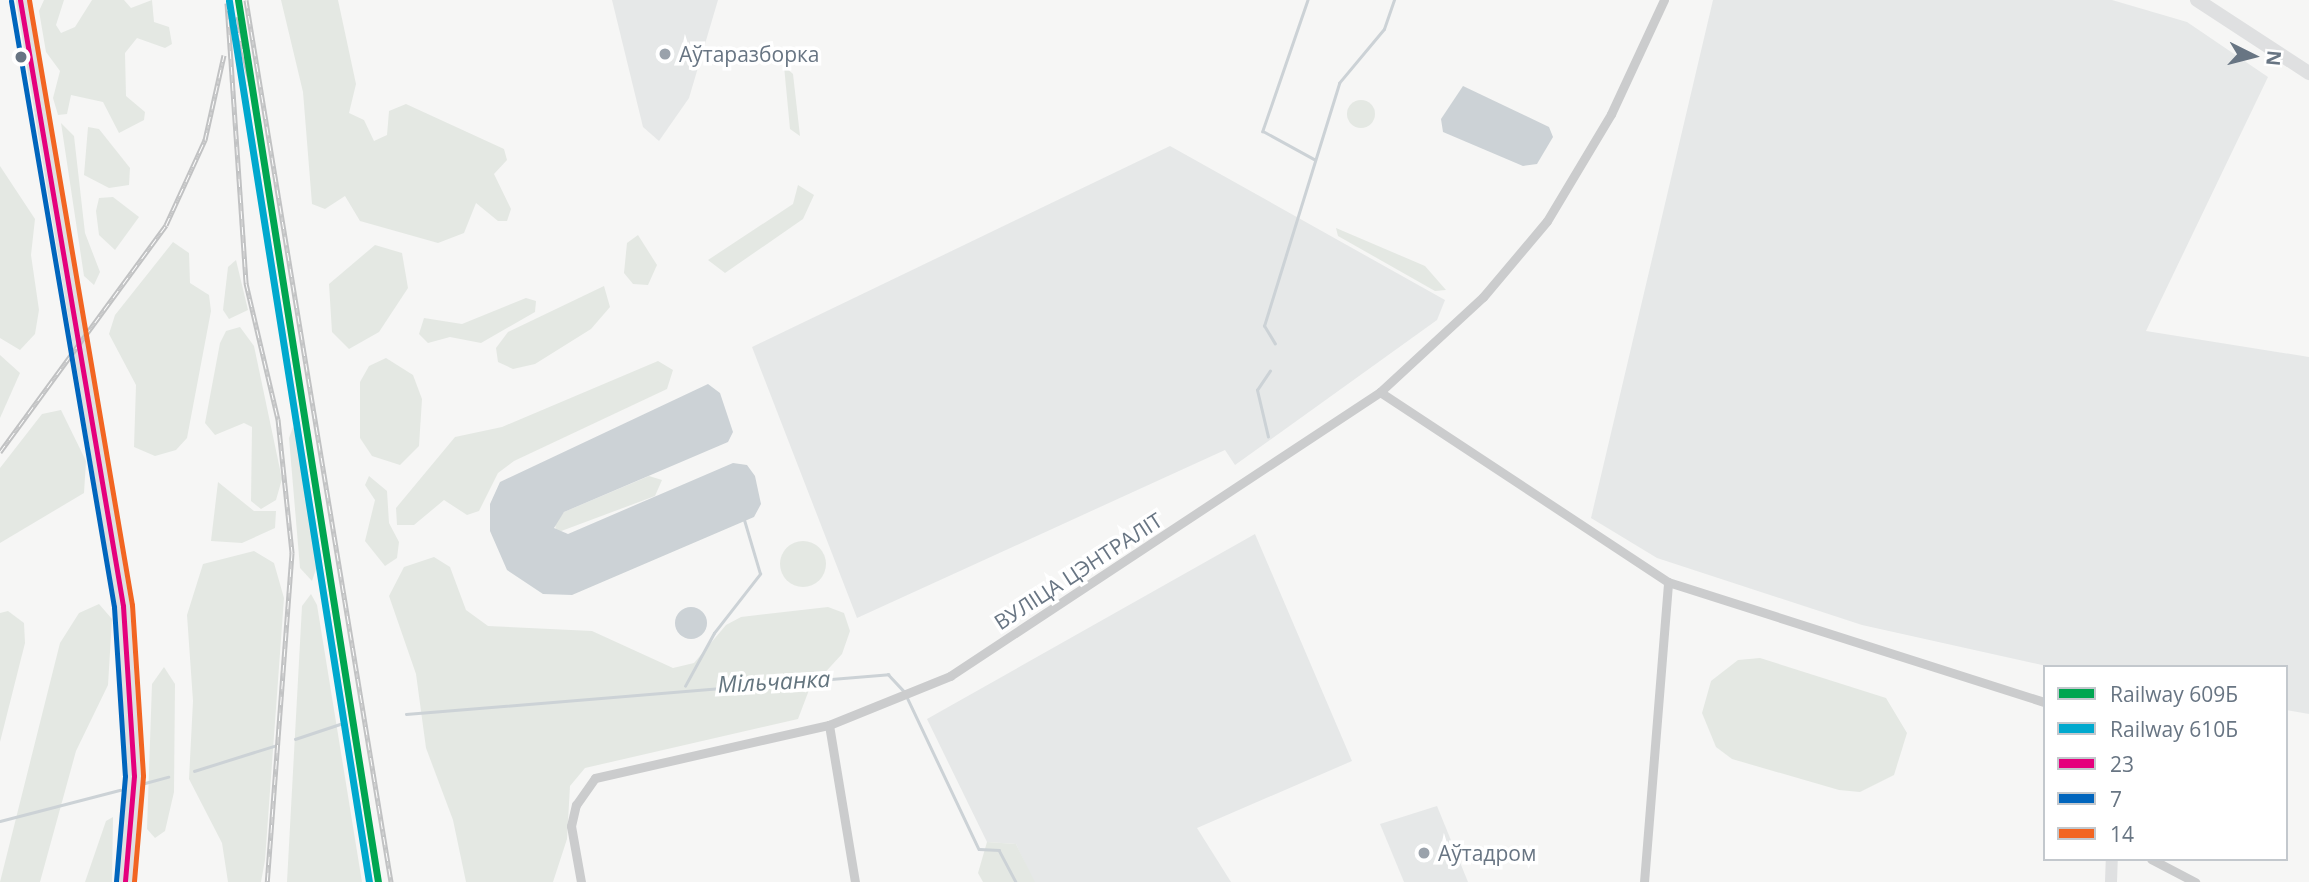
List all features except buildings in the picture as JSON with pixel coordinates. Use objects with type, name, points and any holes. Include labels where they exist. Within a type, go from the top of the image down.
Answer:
[{"type":"main road","points":[[2197,0],[2309,73]]},
{"type":"main road","points":[[22,2],[78,318],[128,663],[134,776],[125,882]]},
{"type":"street","name":"ВУЛІЦА ЦЭНТРАЛІТ","points":[[580,882],[571,826],[576,805],[595,778],[829,725],[927,685],[1380,392],[1519,258],[1578,174],[1664,0]]},
{"type":"street","points":[[1380,392],[1668,582],[2043,701]]},
{"type":"street","points":[[1644,882],[1668,582]]},
{"type":"street","points":[[829,725],[855,882]]},
{"type":"street","points":[[2111,882],[2112,861]]},
{"type":"street","points":[[2155,861],[2195,882]]},
{"type":"shaded area","points":[[44,0],[64,0],[56,25],[61,33],[75,27],[92,0],[124,0],[131,8],[152,0],[154,22],[169,27],[172,44],[165,48],[137,38],[125,53],[126,96],[145,112],[144,120],[119,133],[103,102],[71,95],[67,114],[58,115],[53,98],[60,71],[46,52],[39,11]]},
{"type":"shaded area","points":[[281,0],[338,0],[356,84],[349,113],[364,120],[374,141],[387,135],[389,111],[406,104],[504,149],[507,160],[494,174],[511,209],[507,221],[498,221],[476,203],[464,233],[438,243],[360,221],[345,196],[325,209],[312,204],[303,92]]},
{"type":"shaded area","name":"Аўтаразборка","points":[[612,0],[718,0],[689,98],[659,141],[643,127]]},
{"type":"shaded area","points":[[1713,0],[2112,0],[2187,22],[2268,77],[2146,331],[2309,357],[2309,714],[2288,710],[2288,665],[2043,665],[1862,625],[1657,558],[1591,518]]},
{"type":"shaded area","points":[[784,66],[793,74],[800,136],[790,129]]},
{"type":"shaded area","points":[[1463,86],[1549,127],[1553,137],[1537,164],[1523,166],[1443,132],[1441,119]]},
{"type":"shaded area","points":[[1361,100],[1371,104],[1375,114],[1371,124],[1361,128],[1351,124],[1347,114],[1351,104]]},
{"type":"shaded area","points":[[61,123],[74,136],[85,233],[100,272],[94,285],[84,276]]},
{"type":"shaded area","points":[[88,127],[99,129],[130,168],[129,185],[109,188],[84,175]]},
{"type":"shaded area","points":[[1170,146],[1445,300],[1437,320],[1235,465],[1225,450],[857,618],[752,347]]},
{"type":"shaded area","points":[[0,166],[35,219],[31,255],[39,310],[35,334],[20,350],[0,338]]},
{"type":"shaded area","points":[[798,185],[814,195],[803,219],[725,273],[708,260],[793,204]]},
{"type":"shaded area","points":[[113,197],[139,217],[115,250],[99,235],[96,211],[99,198]]},
{"type":"shaded area","points":[[1336,228],[1425,266],[1446,290],[1435,291],[1338,236]]},
{"type":"shaded area","points":[[638,235],[657,265],[648,285],[633,284],[624,273],[627,243]]},
{"type":"shaded area","points":[[173,242],[189,253],[190,283],[209,295],[211,311],[187,438],[176,450],[155,456],[134,447],[136,385],[109,334],[115,315]]},
{"type":"shaded area","points":[[375,245],[402,253],[408,288],[379,332],[349,349],[332,332],[329,284]]},
{"type":"shaded area","points":[[236,260],[248,310],[229,319],[223,310],[228,267]]},
{"type":"shaded area","points":[[604,286],[610,307],[591,329],[535,364],[513,369],[498,362],[496,348],[508,332]]},
{"type":"shaded area","points":[[526,298],[536,301],[535,312],[481,343],[450,337],[428,343],[419,334],[424,318],[462,324]]},
{"type":"shaded area","points":[[240,327],[254,346],[282,479],[276,500],[261,509],[251,501],[252,427],[244,423],[215,435],[205,423],[220,343],[226,331]]},
{"type":"shaded area","points":[[0,355],[20,373],[0,418]]},
{"type":"shaded area","points":[[386,358],[413,375],[422,399],[419,446],[400,465],[372,456],[360,438],[360,382],[369,366]]},
{"type":"shaded area","points":[[658,361],[673,370],[667,389],[514,461],[498,473],[479,511],[467,515],[444,500],[414,525],[397,525],[396,508],[455,437],[502,427]]},
{"type":"shaded area","points":[[708,384],[720,393],[733,432],[728,442],[564,512],[554,528],[568,534],[733,463],[747,465],[755,476],[761,504],[754,517],[572,595],[543,594],[507,570],[490,531],[490,504],[500,482]]},
{"type":"shaded area","points":[[61,410],[86,461],[84,493],[0,543],[0,468],[42,414]]},
{"type":"shaded area","points":[[293,427],[300,435],[320,557],[312,581],[300,568],[289,438]]},
{"type":"shaded area","points":[[369,476],[387,491],[389,523],[399,542],[397,558],[385,566],[365,541],[375,500],[365,485]]},
{"type":"shaded area","points":[[649,476],[662,480],[655,496],[556,533],[555,523],[564,512]]},
{"type":"shaded area","points":[[218,482],[254,511],[276,511],[275,528],[242,543],[211,541]]},
{"type":"shaded area","points":[[1255,534],[1352,761],[1197,828],[1231,882],[1034,882],[1016,844],[987,842],[927,719]]},
{"type":"shaded area","points":[[803,541],[820,547],[826,564],[820,581],[803,587],[786,581],[780,564],[786,547]]},
{"type":"shaded area","points":[[254,551],[274,563],[284,598],[265,860],[261,882],[228,882],[222,843],[189,779],[193,701],[187,615],[203,564]]},
{"type":"shaded area","points":[[434,557],[450,567],[466,610],[488,626],[592,631],[673,668],[694,663],[726,625],[741,617],[828,607],[844,613],[850,631],[842,654],[809,690],[798,719],[585,768],[570,786],[567,839],[553,882],[466,882],[453,820],[426,748],[416,674],[389,596],[404,567]]},
{"type":"shaded area","points":[[311,594],[317,605],[362,882],[287,882],[302,606]]},
{"type":"shaded area","points":[[99,604],[112,619],[108,685],[76,751],[40,882],[0,882],[60,643],[79,613]]},
{"type":"shaded area","points":[[691,607],[702,612],[707,623],[702,634],[691,639],[680,634],[675,623],[680,612]]},
{"type":"shaded area","points":[[8,611],[24,623],[25,643],[0,742],[0,613]]},
{"type":"shaded area","points":[[1760,658],[1886,698],[1907,733],[1894,775],[1860,792],[1839,790],[1732,759],[1716,747],[1702,713],[1711,681],[1738,660]]},
{"type":"shaded area","points":[[164,667],[175,684],[174,792],[165,831],[155,838],[147,829],[152,684]]},
{"type":"shaded area","name":"Аўтадром","points":[[1437,806],[1468,882],[1404,882],[1380,824]]},
{"type":"shaded area","points":[[113,817],[112,882],[85,882],[106,821]]},
{"type":"shaded area","points":[[987,842],[1016,844],[1035,882],[983,882],[978,873]]},
{"type":"waterway","points":[[1308,0],[1263,131],[1314,159]]},
{"type":"waterway","points":[[1275,344],[1264,326],[1339,83],[1384,29],[1394,0]]},
{"type":"waterway","points":[[1268,437],[1257,390],[1270,371]]},
{"type":"waterway","points":[[685,686],[714,633],[760,574],[744,520]]},
{"type":"waterway","name":"Мільчанка","points":[[406,714],[888,674],[904,691]]},
{"type":"waterway","name":"Мільчанка","points":[[907,697],[979,849],[999,850],[1016,882]]},
{"type":"waterway","name":"Мільчанка","points":[[295,739],[340,724]]},
{"type":"waterway","name":"Мільчанка","points":[[194,771],[277,745]]},
{"type":"waterway","name":"Мільчанка","points":[[145,783],[168,777]]},
{"type":"waterway","name":"Мільчанка","points":[[0,821],[120,790]]},
{"type":"railway","points":[[246,0],[391,882]]},
{"type":"railway","points":[[227,3],[246,283],[278,419],[292,553],[267,882]]},
{"type":"railway","points":[[235,17],[251,85]]},
{"type":"railway","points":[[0,452],[166,225],[205,140],[224,55]]},
{"type":"rail line","name":"609Б","points":[[238,0],[378,882]]},
{"type":"rail line","name":"610Б","points":[[229,1],[369,882]]},
{"type":"transit line","name":"23","points":[[20,0],[123,606],[134,776],[125,882]]},
{"type":"transit line","name":"14","points":[[29,0],[132,605],[143,776],[134,882]]},
{"type":"transit line","name":"7","points":[[11,1],[114,607],[125,776],[116,881]]},
{"type":"place","name":"Аўтаразборка","points":[[665,54]]},
{"type":"place","name":"Аўтадром","points":[[1424,853]]}]
